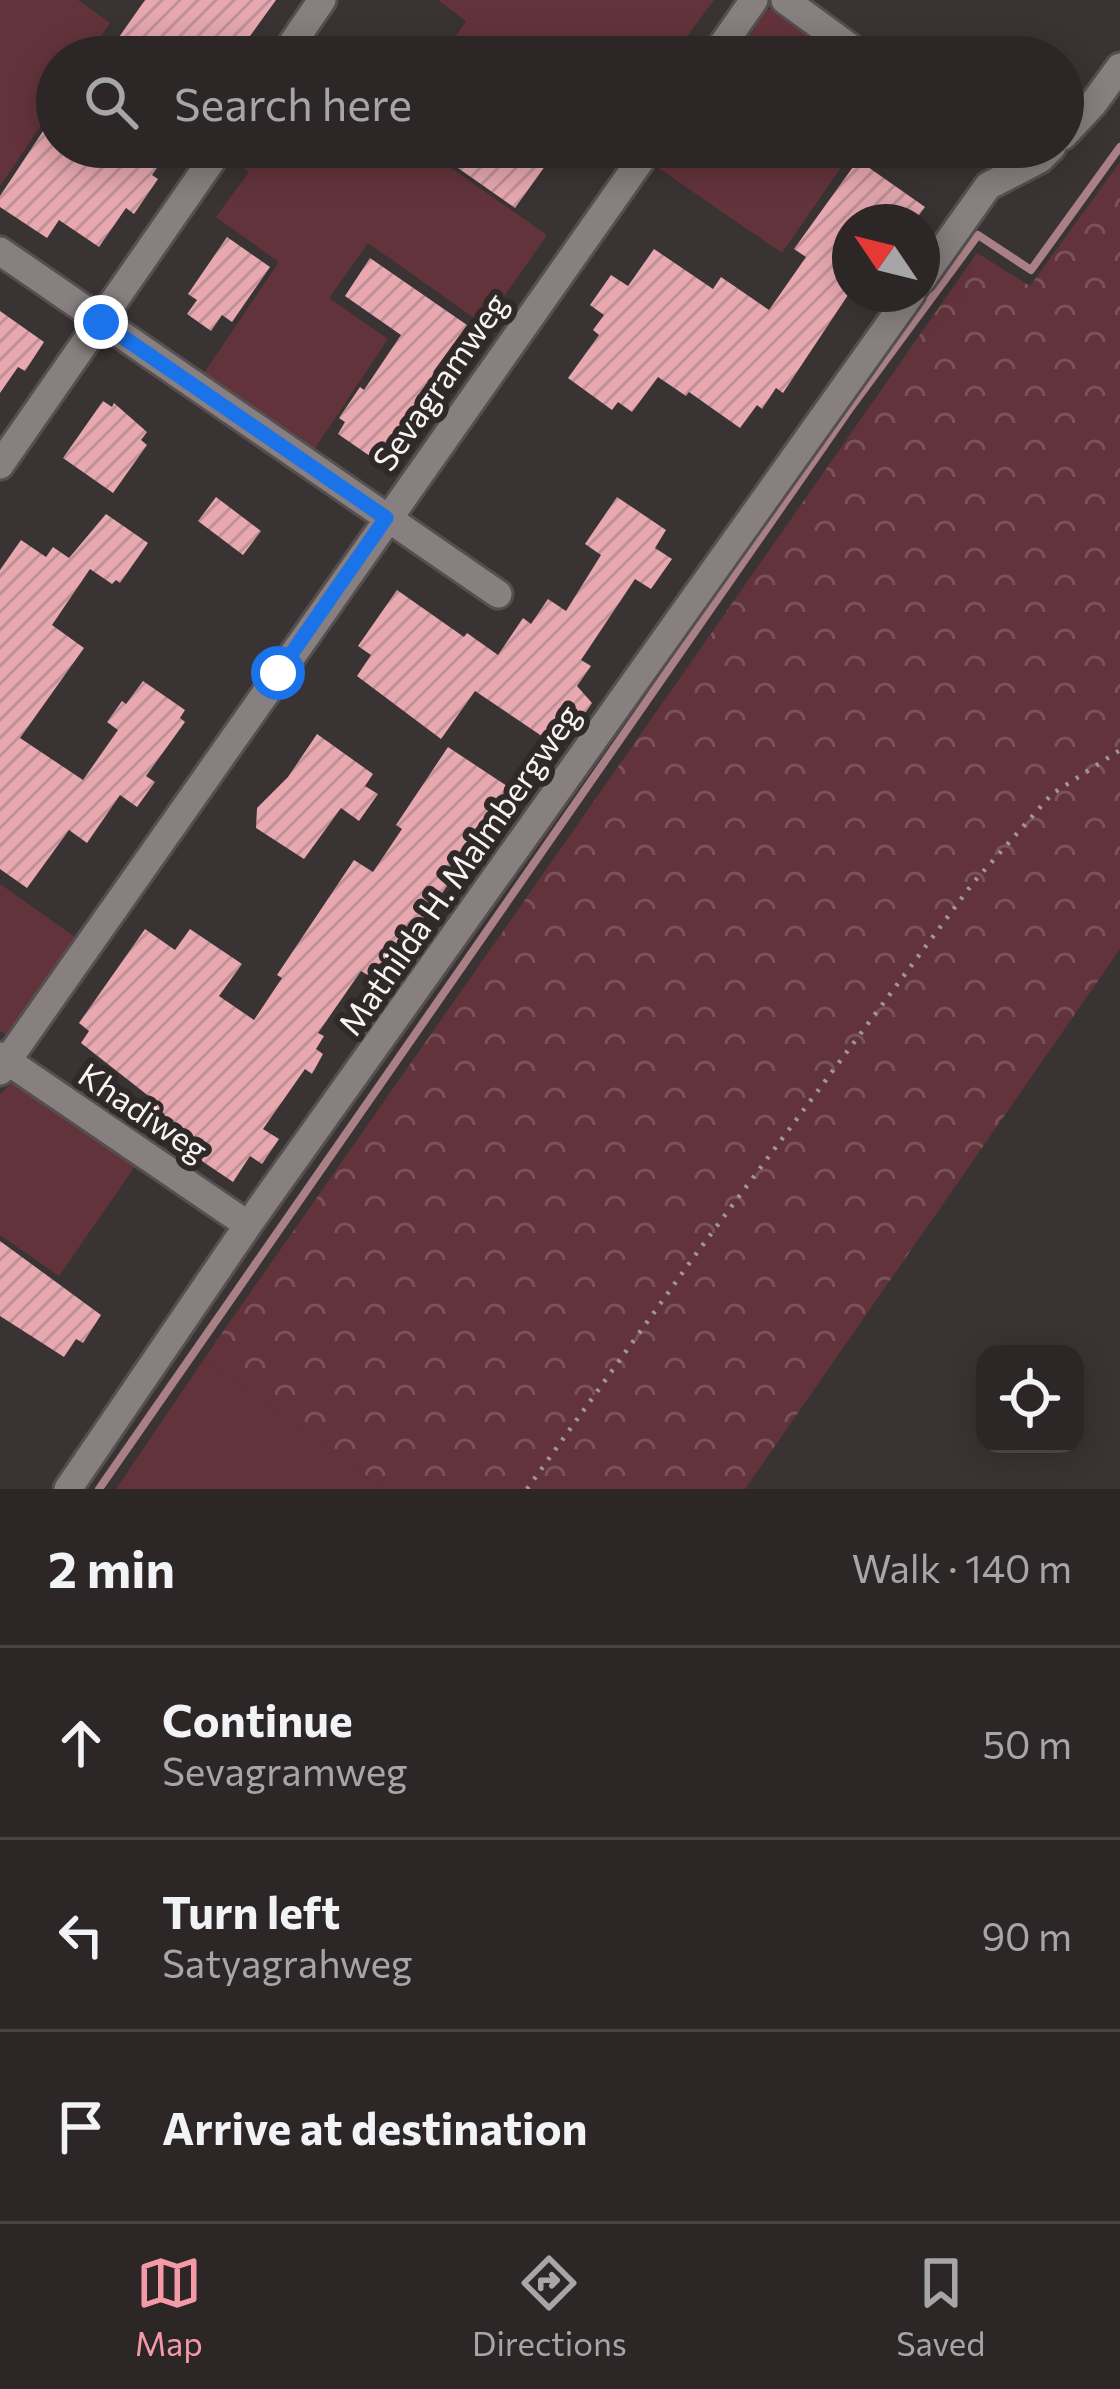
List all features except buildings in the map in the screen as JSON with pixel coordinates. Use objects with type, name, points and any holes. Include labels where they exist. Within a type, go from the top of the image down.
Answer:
[{"type":"street","points":[[297,36],[322,0]]},
{"type":"street","points":[[728,36],[754,0]]},
{"type":"street","points":[[785,0],[834,36]]},
{"type":"street","points":[[1084,114],[1120,67]]},
{"type":"street","points":[[0,465],[207,168]]},
{"type":"street","name":"Sevagramweg","points":[[2,1062],[635,168]]},
{"type":"street","points":[[940,254],[988,186],[1020,168]]},
{"type":"street","points":[[0,251],[498,594]]},
{"type":"street","name":"Mathilda H. Malmbergweg","points":[[68,1489],[248,1225],[898,312]]},
{"type":"street","name":"Khadiweg","points":[[2,1062],[248,1225]]},
{"type":"path","points":[[527,1489],[973,883],[1052,794],[1120,750]]},
{"type":"green space","points":[[0,0],[78,0],[110,23],[101,36],[36,36],[36,133],[0,186]]},
{"type":"green space","points":[[438,0],[714,0],[687,36],[456,36],[466,21]]},
{"type":"green space","points":[[777,5],[824,36],[740,36],[752,19]]},
{"type":"green space","points":[[1120,162],[1120,949],[745,1489],[385,1489],[204,1359],[977,253],[1030,286]]},
{"type":"green space","points":[[244,168],[451,168],[547,235],[484,325],[368,243],[329,298],[388,339],[311,454],[200,379],[279,262],[216,217],[249,172]]},
{"type":"green space","points":[[658,168],[841,168],[782,253]]},
{"type":"green space","points":[[0,884],[75,937],[10,1037],[0,1031]]},
{"type":"green space","points":[[14,1081],[138,1162],[59,1276],[0,1235],[0,1094]]},
{"type":"green space","points":[[204,1359],[385,1489],[116,1489]]},
{"type":"waterway","points":[[99,1489],[849,410],[978,235],[1031,270],[1120,147]]},
{"type":"route","points":[[101,322],[386,518],[278,673]]}]
